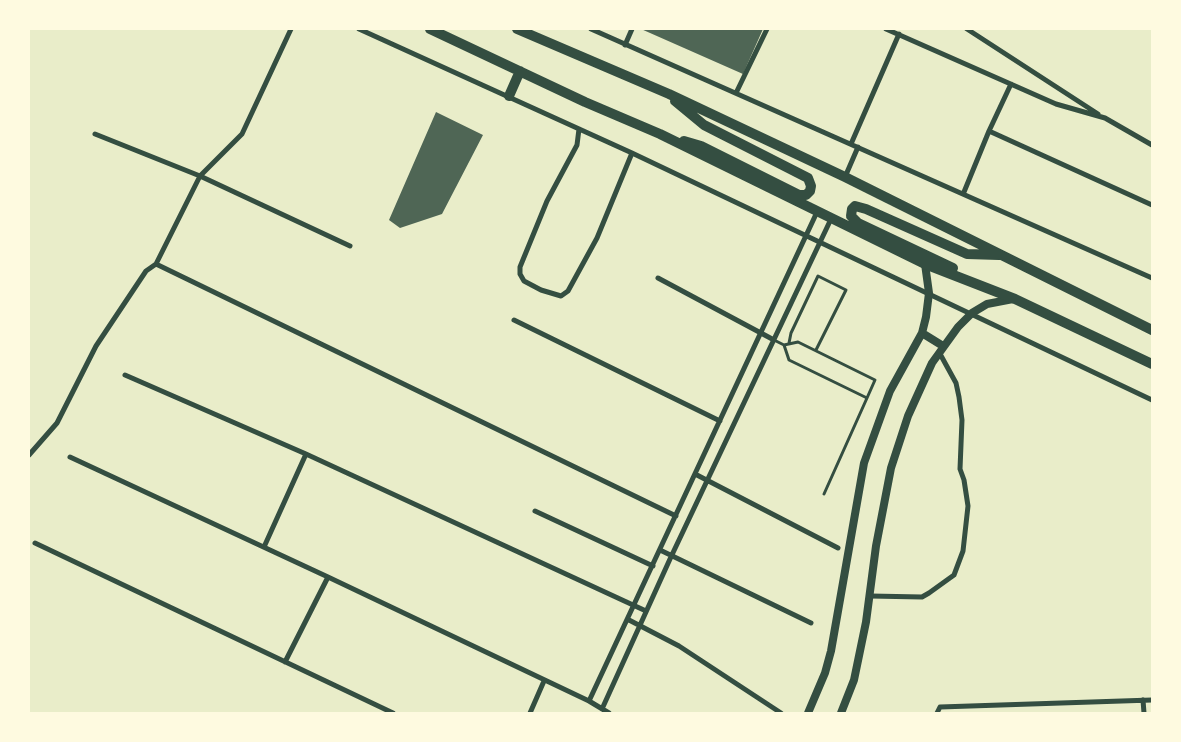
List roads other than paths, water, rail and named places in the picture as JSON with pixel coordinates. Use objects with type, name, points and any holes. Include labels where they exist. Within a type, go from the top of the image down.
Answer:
[{"type":"highway","points":[[430,29],[660,134],[925,264],[1015,299],[1152,364]]},
{"type":"highway","points":[[516,29],[669,94],[845,178],[1152,330]]},
{"type":"highway","points":[[509,96],[520,71]]},
{"type":"highway","points":[[660,134],[701,146],[799,195],[806,195],[810,191],[811,186],[808,178],[704,125],[669,94]]},
{"type":"highway","points":[[984,286],[941,262],[858,223],[851,216],[852,209],[860,207],[968,254],[1001,255]]},
{"type":"street","points":[[29,455],[57,423],[96,346],[146,271],[156,264],[200,176],[242,134],[291,29]]},
{"type":"street","points":[[359,29],[509,96],[822,242],[1152,400]]},
{"type":"street","points":[[592,29],[625,45],[737,91],[1152,278]]},
{"type":"street","points":[[625,45],[632,29]]},
{"type":"street","points":[[737,91],[767,29]]},
{"type":"street","points":[[886,29],[1056,104],[1105,118]]},
{"type":"street","points":[[967,29],[1152,146]]},
{"type":"street","points":[[852,144],[899,34]]},
{"type":"street","points":[[964,192],[988,131],[1011,84]]},
{"type":"street","points":[[579,129],[577,145],[547,201],[520,267],[520,274],[524,281],[540,290],[561,296],[568,291],[597,238],[632,154]]},
{"type":"street","points":[[988,131],[1152,205]]},
{"type":"street","points":[[95,134],[200,176],[350,246]]},
{"type":"street","points":[[845,178],[858,147]]},
{"type":"street","points":[[589,701],[629,620],[817,212]]},
{"type":"street","points":[[602,709],[671,556],[822,242],[831,219]]},
{"type":"street","points":[[156,264],[676,516]]},
{"type":"street","points":[[808,713],[825,673],[831,651],[864,462],[890,391],[922,333],[929,294],[925,264]]},
{"type":"street","points":[[658,278],[774,340]]},
{"type":"street","points":[[841,713],[854,680],[870,596],[876,546],[896,447],[908,416],[941,349],[972,313],[987,304],[1015,299]]},
{"type":"street","points":[[514,320],[720,421]]},
{"type":"street","points":[[870,596],[922,597],[929,594],[954,575],[964,551],[968,506],[964,480],[960,469],[962,420],[959,397],[956,383],[941,349],[922,333]]},
{"type":"street","points":[[125,375],[306,454],[646,611]]},
{"type":"street","points":[[264,547],[306,454]]},
{"type":"street","points":[[70,457],[328,577],[589,701],[609,713]]},
{"type":"street","points":[[695,474],[838,548]]},
{"type":"street","points":[[535,511],[653,566]]},
{"type":"street","points":[[35,543],[393,713]]},
{"type":"street","points":[[660,550],[812,623]]},
{"type":"street","points":[[285,662],[328,577]]},
{"type":"street","points":[[629,620],[679,646],[781,713]]},
{"type":"street","points":[[530,713],[544,681]]},
{"type":"street","points":[[1143,700],[1144,713]]},
{"type":"street","points":[[937,713],[940,707],[1152,700]]},
{"type":"lane","points":[[789,343],[791,333],[818,276],[846,290],[816,350]]},
{"type":"lane","points":[[774,340],[784,345],[789,360],[867,398]]},
{"type":"lane","points":[[784,345],[798,342],[876,380],[824,494]]}]
